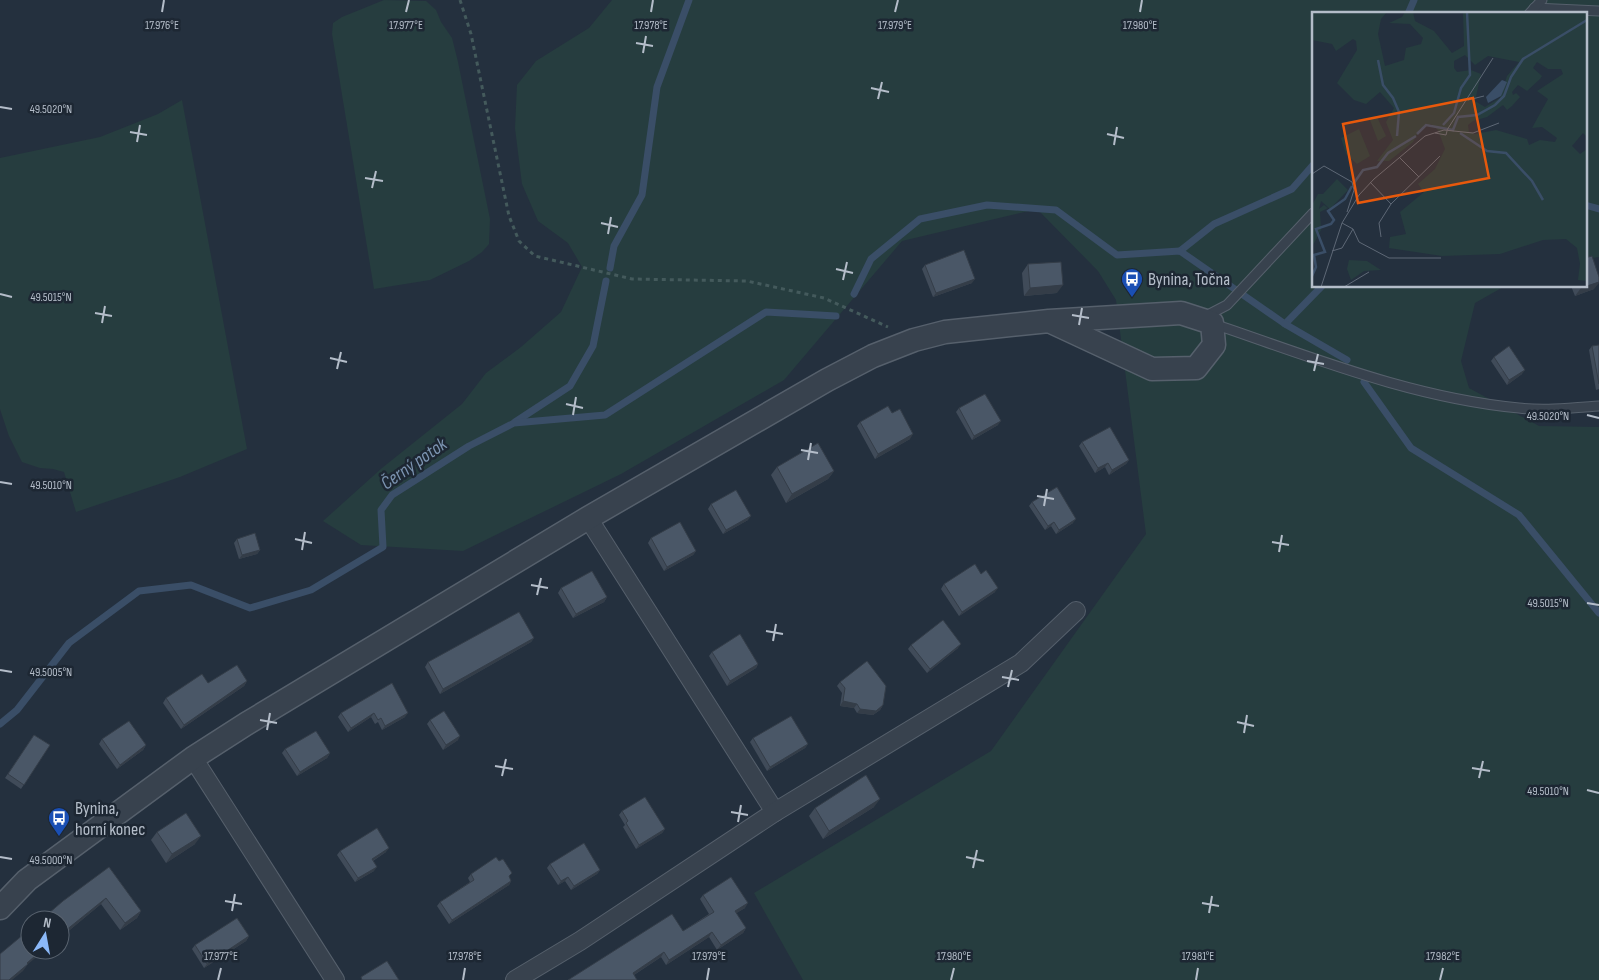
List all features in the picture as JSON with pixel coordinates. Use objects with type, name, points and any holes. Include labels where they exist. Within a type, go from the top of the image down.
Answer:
[{"type":"street","points":[[0,908],[27,880],[193,758],[246,724],[588,518],[827,380],[873,356],[914,340],[945,332],[1049,321],[1181,312],[1206,321],[1214,345],[1196,368],[1152,369],[1049,321]]},
{"type":"street","points":[[588,518],[775,812]]},
{"type":"street","points":[[515,980],[580,941],[775,812],[1021,663],[1076,612]]},
{"type":"street","points":[[193,758],[335,980]]},
{"type":"lane","points":[[1532,11],[1542,0]]},
{"type":"lane","points":[[1532,11],[1599,11]]},
{"type":"lane","points":[[1206,321],[1246,286],[1312,214]]},
{"type":"lane","points":[[1206,321],[1418,391],[1471,402],[1520,408],[1567,409],[1599,406]]},
{"type":"path","points":[[460,0],[471,34],[509,216],[519,241],[535,256],[632,280],[747,281],[824,298],[914,340]]},
{"type":"green space","points":[[384,0],[426,1],[436,10],[441,22],[452,38],[490,219],[489,244],[482,252],[469,261],[430,280],[374,289],[332,34],[333,23],[342,17]]},
{"type":"green space","points":[[612,0],[1599,0],[1599,257],[1586,259],[1586,12],[1312,12],[1312,288],[1501,288],[1475,303],[1461,361],[1469,388],[1539,426],[1599,427],[1599,980],[803,980],[754,893],[991,751],[1146,534],[1116,300],[1098,271],[1037,209],[902,241],[784,380],[621,474],[463,551],[361,545],[323,521],[382,468],[462,404],[486,373],[521,347],[561,312],[582,267],[568,243],[538,221],[522,184],[515,128],[517,85],[536,61],[589,28]]},
{"type":"green space","points":[[182,100],[247,449],[180,477],[76,512],[64,472],[40,468],[22,462],[9,436],[0,409],[0,158],[100,137],[158,114]]},
{"type":"building","points":[[964,250],[975,279],[936,293],[925,265]]},
{"type":"building","points":[[1592,256],[1599,282],[1586,286],[1586,258]]},
{"type":"building","points":[[1061,262],[1063,285],[1030,288],[1028,264]]},
{"type":"building","points":[[1599,345],[1599,384],[1592,346]]},
{"type":"building","points":[[1509,346],[1525,370],[1509,380],[1494,357]]},
{"type":"building","points":[[985,394],[1001,421],[974,436],[959,408]]},
{"type":"building","points":[[888,406],[892,413],[900,409],[913,434],[878,454],[860,422]]},
{"type":"building","points":[[1110,427],[1129,460],[1112,470],[1108,463],[1098,468],[1082,442]]},
{"type":"building","points":[[818,443],[834,471],[792,494],[777,467]]},
{"type":"building","points":[[1057,487],[1076,519],[1059,530],[1054,522],[1048,526],[1032,502]]},
{"type":"building","points":[[736,490],[751,516],[726,530],[711,504]]},
{"type":"building","points":[[680,522],[696,551],[667,567],[651,538]]},
{"type":"building","points":[[255,533],[260,550],[242,555],[237,539]]},
{"type":"building","points":[[975,564],[981,574],[986,570],[998,588],[962,612],[944,584]]},
{"type":"building","points":[[592,571],[607,597],[576,614],[561,588]]},
{"type":"building","points":[[519,612],[534,638],[443,689],[428,662]]},
{"type":"building","points":[[943,620],[961,644],[930,669],[911,645]]},
{"type":"building","points":[[740,634],[758,664],[730,681],[712,652]]},
{"type":"building","points":[[867,661],[886,686],[883,705],[876,711],[860,709],[857,704],[843,701],[845,688],[840,682]]},
{"type":"building","points":[[237,665],[247,681],[184,725],[166,698],[202,674],[208,683]]},
{"type":"building","points":[[392,683],[408,713],[385,726],[381,718],[378,720],[374,713],[351,728],[341,713]]},
{"type":"building","points":[[444,711],[460,736],[446,745],[430,720]]},
{"type":"building","points":[[791,716],[808,744],[770,767],[753,738]]},
{"type":"building","points":[[129,721],[146,745],[120,765],[102,739]]},
{"type":"building","points":[[316,731],[330,753],[300,772],[285,749]]},
{"type":"building","points":[[34,735],[50,745],[24,785],[8,774]]},
{"type":"building","points":[[866,775],[880,799],[829,831],[815,808]]},
{"type":"building","points":[[645,797],[665,829],[639,845],[626,823],[628,821],[622,811]]},
{"type":"building","points":[[186,813],[201,836],[172,854],[157,832]]},
{"type":"building","points":[[377,828],[389,848],[372,859],[377,867],[358,878],[340,851]]},
{"type":"building","points":[[584,843],[600,870],[574,886],[568,877],[561,881],[550,864]]},
{"type":"building","points":[[496,857],[499,861],[503,859],[512,873],[509,876],[511,881],[452,920],[440,902],[474,880],[471,874]]},
{"type":"building","points":[[109,867],[141,911],[125,923],[106,898],[70,927],[70,910],[53,910]]},
{"type":"building","points":[[731,877],[748,903],[735,911],[746,928],[721,945],[712,932],[669,960],[664,952],[633,973],[637,980],[568,980],[672,914],[683,931],[714,912],[703,895]]},
{"type":"building","points":[[237,918],[249,936],[207,964],[195,945]]},
{"type":"building","points":[[20,937],[20,960],[30,960],[9,980],[0,980],[0,954]]},
{"type":"building","points":[[387,961],[399,980],[362,980],[361,977]]},
{"type":"waterway","points":[[610,268],[614,246],[642,195],[657,87],[689,0]]},
{"type":"waterway","points":[[1409,12],[1414,0]]},
{"type":"waterway","points":[[1180,251],[1214,224],[1292,189],[1312,166]]},
{"type":"waterway","name":"Černý potok","points":[[854,294],[871,259],[920,219],[987,205],[1056,210],[1117,255],[1180,251],[1285,324],[1320,288]]},
{"type":"waterway","name":"Černý potok","points":[[1586,205],[1599,209]]},
{"type":"waterway","points":[[515,422],[570,386],[593,346],[606,281]]},
{"type":"waterway","name":"Černý potok","points":[[0,724],[17,710],[69,643],[139,591],[191,585],[250,608],[311,590],[383,547],[381,510],[392,495],[469,446],[514,423],[605,415],[766,312],[836,316]]},
{"type":"waterway","points":[[1285,324],[1347,360]]},
{"type":"waterway","points":[[1364,382],[1411,448],[1519,515],[1599,613]]},
{"type":"place","name":"Bynina, Točna","points":[[1132,298]]},
{"type":"place","name":"Bynina, horní konec","points":[[59,837]]}]
